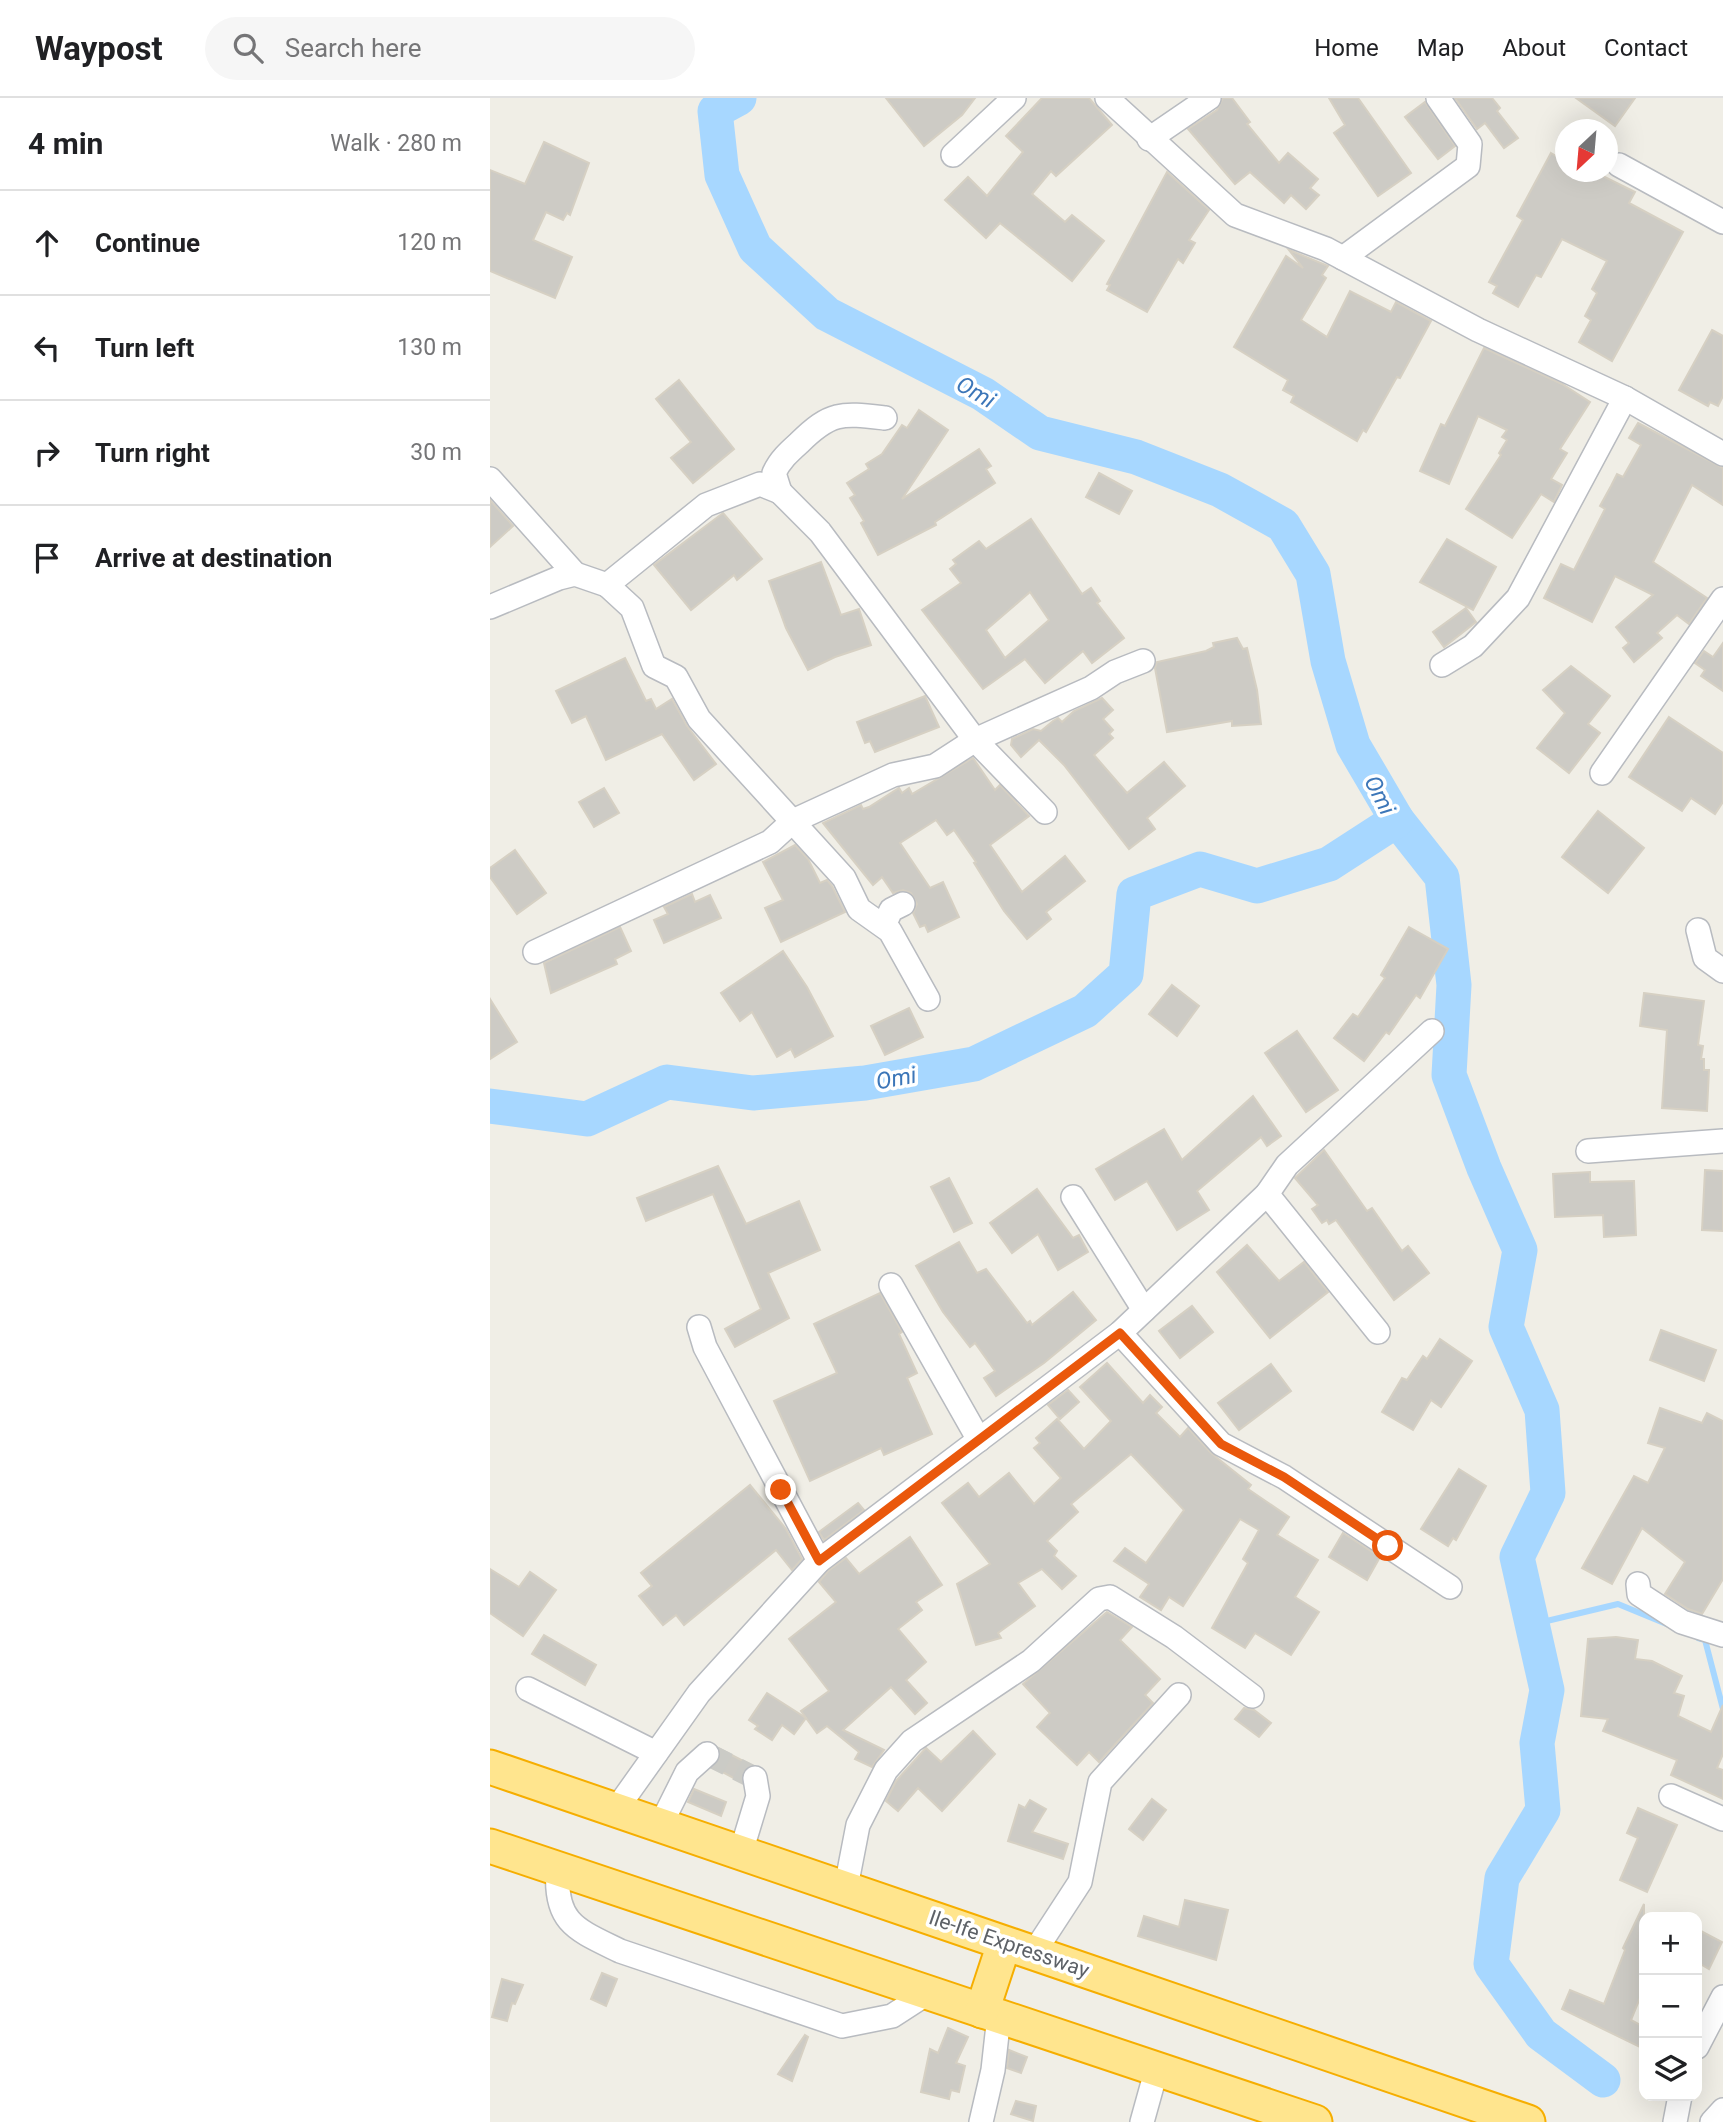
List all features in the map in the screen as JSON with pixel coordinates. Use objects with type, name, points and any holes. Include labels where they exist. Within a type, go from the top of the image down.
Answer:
[{"type":"highway","name":"Ile-Ife Expressway","points":[[490,1767],[1528,2122]]},
{"type":"highway","points":[[490,1846],[926,1994],[1157,2068],[1278,2116],[1315,2122]]},
{"type":"highway","points":[[990,2013],[1018,1949]]},
{"type":"street","points":[[953,155],[1014,98]]},
{"type":"street","points":[[1107,98],[1235,215],[1343,258],[1478,330],[1625,398],[1723,454]]},
{"type":"street","points":[[1149,139],[1209,98]]},
{"type":"street","points":[[1343,258],[1468,166],[1470,144],[1438,98]]},
{"type":"street","points":[[1619,165],[1723,222]]},
{"type":"street","points":[[1442,665],[1473,646],[1518,598],[1625,398]]},
{"type":"street","points":[[780,492],[774,473],[780,461],[821,421],[848,414],[885,418]]},
{"type":"street","points":[[490,480],[575,574],[607,585],[632,608],[654,666],[676,677],[699,719],[844,878],[859,909],[890,931],[928,999]]},
{"type":"street","points":[[607,585],[706,505],[760,484],[780,492],[820,533],[975,740],[1045,812]]},
{"type":"street","points":[[490,607],[575,574]]},
{"type":"street","points":[[1602,773],[1715,627],[1723,599]]},
{"type":"street","points":[[535,952],[770,842],[793,821],[893,775],[935,766],[975,740],[1091,688],[1115,672],[1143,661]]},
{"type":"street","points":[[884,926],[891,910],[903,904]]},
{"type":"street","points":[[1698,930],[1705,958],[1723,971]]},
{"type":"street","points":[[615,1811],[699,1693],[819,1561],[1120,1333],[1267,1194],[1287,1165],[1432,1031]]},
{"type":"street","points":[[1588,1151],[1723,1141]]},
{"type":"street","points":[[1267,1194],[1378,1332]]},
{"type":"street","points":[[1073,1196],[1144,1310]]},
{"type":"street","points":[[891,1285],[979,1440]]},
{"type":"street","points":[[699,1327],[705,1347],[819,1561]]},
{"type":"street","points":[[1120,1333],[1221,1444],[1284,1477],[1450,1587]]},
{"type":"street","points":[[1638,1584],[1639,1594],[1682,1622],[1723,1635]]},
{"type":"street","points":[[846,1887],[858,1825],[887,1770],[912,1741],[1031,1661],[1099,1599],[1110,1597],[1174,1637],[1252,1696]]},
{"type":"street","points":[[528,1689],[656,1753]]},
{"type":"street","points":[[1018,1949],[1080,1882],[1100,1782],[1179,1695]]},
{"type":"street","points":[[661,1824],[687,1772],[707,1754]]},
{"type":"street","points":[[741,1852],[758,1796],[755,1778]]},
{"type":"street","points":[[1671,1796],[1723,1819]]},
{"type":"street","points":[[558,1870],[556,1897],[563,1914],[587,1935],[620,1951],[842,2026],[892,2016],[926,1994]]},
{"type":"street","points":[[1702,2038],[1723,1997]]},
{"type":"street","points":[[981,2122],[993,2070],[990,2013]]},
{"type":"street","points":[[1142,2122],[1157,2068]]},
{"type":"street","points":[[1675,2122],[1680,2101]]},
{"type":"street","points":[[1712,2122],[1723,2110]]},
{"type":"building","points":[[886,98],[975,98],[962,115],[924,146]]},
{"type":"building","points":[[1042,98],[1089,98],[1112,125],[1056,176],[1051,171],[1032,194],[1065,222],[1072,215],[1104,241],[1072,281],[1000,223],[986,238],[945,200],[968,177],[987,196],[1023,152],[1006,136]]},
{"type":"building","points":[[1223,98],[1232,98],[1250,122],[1247,124],[1279,163],[1288,153],[1318,179],[1310,188],[1319,195],[1306,209],[1291,195],[1284,203],[1250,172],[1235,184],[1188,129],[1217,110]]},
{"type":"building","points":[[1329,98],[1358,98],[1411,173],[1378,196],[1334,133],[1345,125]]},
{"type":"building","points":[[1455,98],[1492,98],[1500,108],[1497,111],[1518,138],[1504,148],[1485,123],[1477,129]]},
{"type":"building","points":[[1576,98],[1635,98],[1618,122],[1618,119],[1605,119]]},
{"type":"building","points":[[1425,102],[1455,146],[1438,159],[1405,117]]},
{"type":"building","points":[[544,142],[589,163],[570,215],[567,213],[563,220],[546,212],[533,240],[572,257],[555,298],[490,271],[490,170],[525,184]]},
{"type":"building","points":[[1551,153],[1555,155],[1555,182],[1615,182],[1635,192],[1629,203],[1683,232],[1612,361],[1579,342],[1591,320],[1585,316],[1597,293],[1592,289],[1607,261],[1562,239],[1541,277],[1536,275],[1518,307],[1493,293],[1497,286],[1489,282],[1523,220],[1517,216]]},
{"type":"building","points":[[1167,172],[1209,210],[1189,240],[1195,243],[1183,263],[1178,259],[1147,312],[1107,290],[1110,285],[1107,284]]},
{"type":"building","points":[[1289,250],[1328,266],[1322,275],[1326,278],[1301,320],[1327,337],[1350,291],[1391,312],[1396,302],[1431,321],[1400,378],[1397,377],[1366,432],[1363,430],[1357,441],[1291,402],[1294,396],[1283,390],[1288,380],[1234,347],[1286,256],[1303,268]]},
{"type":"building","points":[[1712,330],[1723,336],[1723,396],[1718,406],[1710,402],[1708,406],[1679,390]]},
{"type":"building","points":[[1484,348],[1562,384],[1590,402],[1560,449],[1567,453],[1551,479],[1562,485],[1554,502],[1541,494],[1512,538],[1466,509],[1501,455],[1499,453],[1507,440],[1502,437],[1507,430],[1478,416],[1449,484],[1420,471],[1441,424],[1445,426]]},
{"type":"building","points":[[679,380],[734,449],[693,483],[671,458],[691,442],[656,399]]},
{"type":"building","points":[[919,410],[948,430],[902,499],[979,449],[991,466],[986,469],[995,483],[935,522],[936,525],[878,555],[861,523],[864,521],[850,498],[855,495],[847,483],[869,469],[866,464],[882,454],[902,425],[907,428]]},
{"type":"building","points":[[1638,423],[1723,468],[1723,505],[1692,485],[1653,562],[1707,598],[1689,624],[1677,615],[1657,633],[1662,638],[1634,662],[1623,648],[1629,643],[1616,627],[1653,595],[1615,576],[1592,622],[1544,598],[1561,564],[1574,570],[1605,509],[1600,506],[1617,474],[1623,477],[1641,445],[1629,438]]},
{"type":"building","points":[[1099,473],[1132,491],[1119,514],[1086,497]]},
{"type":"building","points":[[490,500],[513,526],[490,547]]},
{"type":"building","points":[[723,513],[762,559],[737,580],[734,575],[691,610],[654,565]]},
{"type":"building","points":[[1031,519],[1082,594],[1091,588],[1100,601],[1097,603],[1124,638],[1092,663],[1083,651],[1045,683],[1025,659],[983,689],[922,610],[961,583],[950,569],[956,564],[953,560],[979,541],[986,549]],"holes":[[[1030,592],[1049,620],[1005,658],[986,630]]]},
{"type":"building","points":[[1447,539],[1496,567],[1473,610],[1420,582]]},
{"type":"building","points":[[821,562],[841,615],[859,609],[871,645],[835,657],[808,670],[786,628],[769,581]]},
{"type":"building","points":[[1466,608],[1476,622],[1444,647],[1433,632]]},
{"type":"building","points":[[1237,638],[1243,649],[1247,648],[1257,690],[1261,724],[1232,726],[1232,721],[1167,732],[1155,668],[1157,662],[1206,651],[1214,647],[1213,643]]},
{"type":"building","points":[[1723,643],[1723,691],[1701,676],[1705,670],[1695,663],[1704,651],[1713,657]]},
{"type":"building","points":[[625,658],[646,701],[651,699],[656,709],[672,699],[687,726],[716,764],[694,780],[662,734],[606,760],[586,716],[572,723],[556,691]]},
{"type":"building","points":[[1571,666],[1610,696],[1588,724],[1600,733],[1569,773],[1537,748],[1565,713],[1543,690]]},
{"type":"building","points":[[925,696],[939,727],[875,752],[870,741],[865,743],[857,722]]},
{"type":"building","points":[[1102,698],[1113,710],[1103,719],[1113,730],[1109,734],[1113,738],[1094,755],[1127,793],[1164,762],[1185,786],[1147,818],[1155,829],[1129,849],[1064,765],[1039,740],[1021,757],[1011,745],[1012,739],[1033,729],[1041,731],[1058,718],[1062,722],[1074,711]]},
{"type":"building","points":[[1669,717],[1723,753],[1723,802],[1715,814],[1691,798],[1682,811],[1629,777]]},
{"type":"building","points":[[973,758],[995,790],[1000,785],[1029,816],[990,845],[1022,892],[1065,856],[1085,881],[1046,912],[1051,919],[1027,939],[1004,911],[954,830],[947,835],[936,820],[900,843],[930,888],[943,882],[959,917],[928,932],[925,925],[920,927],[913,913],[917,904],[911,893],[903,890],[893,893],[882,877],[873,885],[823,823],[861,805],[863,809],[869,807],[899,788],[902,793],[909,788],[912,794]]},
{"type":"building","points":[[604,788],[619,813],[594,827],[579,802]]},
{"type":"building","points":[[1598,811],[1644,848],[1608,893],[1562,857]]},
{"type":"building","points":[[795,845],[808,859],[820,883],[827,880],[832,886],[845,912],[781,942],[765,908],[783,900],[763,862]]},
{"type":"building","points":[[515,850],[546,893],[517,914],[490,877],[490,868]]},
{"type":"building","points":[[692,894],[695,902],[710,895],[721,918],[664,943],[654,920],[668,914],[664,907]]},
{"type":"building","points":[[620,927],[631,951],[615,959],[617,964],[551,993],[544,963]]},
{"type":"building","points":[[1409,927],[1448,949],[1420,998],[1416,995],[1389,1034],[1386,1032],[1364,1061],[1334,1038],[1353,1014],[1358,1017],[1385,978],[1381,975]]},
{"type":"building","points":[[783,951],[807,987],[833,1036],[795,1057],[791,1049],[777,1057],[752,1012],[740,1021],[721,993]]},
{"type":"building","points":[[1172,985],[1199,1006],[1177,1036],[1149,1014]]},
{"type":"building","points":[[1644,993],[1704,1001],[1698,1045],[1703,1046],[1701,1059],[1704,1059],[1704,1070],[1709,1070],[1707,1111],[1662,1108],[1667,1030],[1640,1026]]},
{"type":"building","points":[[490,999],[517,1042],[490,1059]]},
{"type":"building","points":[[909,1008],[923,1037],[885,1055],[871,1026]]},
{"type":"building","points":[[1297,1031],[1338,1090],[1306,1112],[1265,1053]]},
{"type":"building","points":[[1253,1096],[1281,1136],[1267,1146],[1261,1137],[1197,1191],[1209,1210],[1177,1230],[1147,1181],[1115,1200],[1096,1169],[1164,1129],[1182,1160]]},
{"type":"building","points":[[1324,1150],[1367,1211],[1372,1208],[1402,1251],[1408,1246],[1429,1273],[1394,1300],[1336,1220],[1329,1224],[1327,1220],[1322,1223],[1312,1209],[1318,1205],[1295,1178]]},
{"type":"building","points":[[718,1166],[746,1224],[799,1201],[820,1250],[768,1273],[789,1318],[735,1347],[725,1329],[761,1309],[713,1194],[646,1221],[637,1198]]},
{"type":"building","points":[[1705,1170],[1723,1171],[1723,1231],[1702,1230]]},
{"type":"building","points":[[1590,1172],[1590,1182],[1634,1181],[1636,1235],[1604,1237],[1603,1215],[1555,1217],[1553,1174]]},
{"type":"building","points":[[949,1178],[972,1223],[954,1232],[931,1187]]},
{"type":"building","points":[[1037,1189],[1073,1238],[1079,1235],[1088,1252],[1058,1270],[1038,1234],[1012,1253],[990,1223]]},
{"type":"building","points":[[959,1242],[977,1273],[986,1269],[1027,1323],[1030,1321],[1032,1325],[1073,1292],[1096,1320],[1044,1363],[996,1396],[984,1378],[995,1371],[975,1343],[970,1347],[943,1312],[916,1266]]},
{"type":"building","points":[[1247,1245],[1279,1281],[1304,1262],[1328,1292],[1270,1338],[1217,1272]]},
{"type":"building","points":[[880,1293],[902,1332],[899,1334],[917,1373],[907,1378],[932,1434],[884,1455],[881,1448],[810,1481],[774,1401],[837,1373],[814,1324]]},
{"type":"building","points":[[1192,1306],[1213,1332],[1180,1358],[1159,1331]]},
{"type":"building","points":[[1661,1330],[1716,1350],[1704,1381],[1650,1360]]},
{"type":"building","points":[[1440,1339],[1472,1361],[1441,1407],[1431,1400],[1413,1430],[1382,1412],[1402,1378],[1407,1380],[1423,1356],[1427,1359]]},
{"type":"building","points":[[1107,1363],[1143,1403],[1150,1395],[1162,1407],[1156,1413],[1180,1437],[1188,1428],[1211,1453],[1251,1485],[1248,1489],[1289,1517],[1277,1535],[1318,1560],[1295,1597],[1319,1612],[1291,1655],[1255,1633],[1245,1648],[1212,1628],[1248,1563],[1243,1559],[1259,1530],[1240,1519],[1183,1606],[1169,1597],[1161,1610],[1140,1597],[1149,1584],[1114,1561],[1125,1548],[1146,1563],[1184,1510],[1131,1454],[1071,1504],[1078,1512],[1047,1541],[1057,1551],[1054,1556],[1076,1576],[1062,1589],[1042,1569],[1018,1583],[1035,1606],[998,1633],[1001,1638],[976,1645],[957,1584],[990,1564],[942,1503],[968,1483],[979,1497],[1009,1473],[1034,1504],[1061,1478],[1034,1448],[1040,1443],[1036,1438],[1057,1419],[1084,1449],[1111,1421],[1080,1387]]},
{"type":"building","points":[[1271,1364],[1291,1391],[1239,1430],[1218,1403]]},
{"type":"building","points":[[1068,1390],[1079,1402],[1060,1419],[1048,1405]]},
{"type":"building","points":[[1660,1408],[1702,1423],[1707,1413],[1723,1421],[1723,1579],[1702,1614],[1688,1609],[1665,1594],[1685,1562],[1642,1528],[1612,1584],[1582,1568],[1634,1476],[1648,1483],[1665,1448],[1648,1443]]},
{"type":"building","points":[[1459,1469],[1486,1486],[1456,1540],[1453,1538],[1448,1546],[1421,1529]]},
{"type":"building","points":[[750,1485],[786,1529],[802,1559],[792,1570],[776,1550],[684,1625],[676,1615],[663,1625],[639,1596],[652,1586],[641,1573]]},
{"type":"building","points":[[858,1503],[864,1510],[824,1540],[819,1532]]},
{"type":"building","points":[[1343,1533],[1380,1557],[1367,1580],[1329,1557]]},
{"type":"building","points":[[910,1537],[942,1585],[916,1602],[922,1610],[898,1629],[926,1662],[906,1680],[927,1703],[915,1714],[891,1687],[843,1730],[884,1750],[872,1767],[855,1759],[859,1752],[827,1726],[817,1733],[801,1711],[829,1691],[789,1639],[836,1602],[819,1582],[828,1571],[846,1558],[859,1574]]},
{"type":"building","points":[[490,1569],[519,1587],[530,1572],[556,1590],[523,1636],[490,1613]]},
{"type":"building","points":[[1107,1612],[1132,1627],[1120,1640],[1160,1679],[1145,1695],[1153,1703],[1099,1762],[1089,1752],[1077,1765],[1037,1727],[1050,1713],[1023,1684]]},
{"type":"building","points":[[544,1635],[596,1665],[585,1685],[532,1654]]},
{"type":"building","points":[[1616,1637],[1638,1640],[1635,1659],[1652,1661],[1682,1676],[1674,1693],[1684,1696],[1678,1716],[1711,1732],[1723,1705],[1723,1754],[1717,1768],[1723,1770],[1723,1799],[1671,1775],[1677,1760],[1603,1731],[1608,1719],[1581,1716],[1588,1639]]},
{"type":"building","points":[[767,1693],[806,1718],[794,1734],[782,1725],[772,1740],[755,1729],[758,1726],[749,1720]]},
{"type":"building","points":[[1244,1708],[1254,1710],[1271,1723],[1259,1737],[1235,1719]]},
{"type":"building","points":[[973,1731],[995,1754],[942,1811],[918,1788],[898,1811],[886,1801],[896,1781],[926,1748],[941,1762]]},
{"type":"building","points":[[720,1749],[751,1765],[742,1772],[741,1782],[713,1767],[720,1759]]},
{"type":"building","points":[[694,1789],[726,1802],[721,1816],[688,1802]]},
{"type":"building","points":[[1152,1799],[1166,1810],[1143,1840],[1129,1829]]},
{"type":"building","points":[[1030,1800],[1046,1809],[1032,1832],[1068,1844],[1063,1859],[1008,1841],[1019,1805],[1025,1808]]},
{"type":"building","points":[[1638,1808],[1677,1825],[1647,1892],[1620,1880],[1638,1838],[1627,1833]]},
{"type":"building","points":[[1185,1900],[1228,1910],[1216,1960],[1138,1936],[1144,1916],[1179,1927]]},
{"type":"building","points":[[1639,1914],[1639,2000],[1631,2020],[1639,2024],[1639,2047],[1562,2009],[1570,1990],[1604,2004],[1625,1950],[1623,1948]]},
{"type":"building","points":[[1702,1932],[1722,1942],[1709,1969],[1702,1965]]},
{"type":"building","points":[[602,1973],[617,1979],[606,2006],[591,1999]]},
{"type":"building","points":[[502,1979],[523,1985],[515,2004],[512,2003],[507,2021],[492,2017]]},
{"type":"building","points":[[948,2028],[968,2037],[956,2063],[965,2066],[959,2092],[951,2090],[949,2099],[921,2092],[930,2049],[938,2053]]},
{"type":"building","points":[[805,2035],[808,2037],[792,2081],[778,2074]]},
{"type":"building","points":[[1009,2050],[1027,2057],[1021,2073],[1007,2068]]},
{"type":"building","points":[[1016,2101],[1036,2106],[1033,2121],[1011,2114]]},
{"type":"waterway","points":[[739,98],[715,111],[722,175],[755,248],[827,314],[983,394],[1040,433],[1136,457],[1220,490],[1283,525],[1313,574],[1328,661],[1353,745],[1397,820],[1442,877],[1454,985],[1449,1075],[1484,1168],[1520,1250],[1506,1327],[1542,1410],[1548,1493],[1517,1557],[1547,1690],[1537,1743],[1543,1810],[1502,1878],[1491,1964],[1541,2034],[1603,2080]]},
{"type":"waterway","name":"Omi","points":[[490,1106],[587,1119],[667,1082],[753,1093],[865,1083],[974,1064],[1085,1011],[1126,974],[1134,894],[1200,869],[1257,886],[1329,864],[1397,820]]},
{"type":"waterway","points":[[1530,1625],[1618,1604],[1669,1625]]},
{"type":"waterway","points":[[1698,1638],[1705,1640],[1723,1709]]},
{"type":"tunnel","points":[[707,1754],[755,1778]]},
{"type":"route","points":[[781,1490],[819,1561],[1120,1333],[1221,1444],[1284,1477],[1388,1546]]}]
